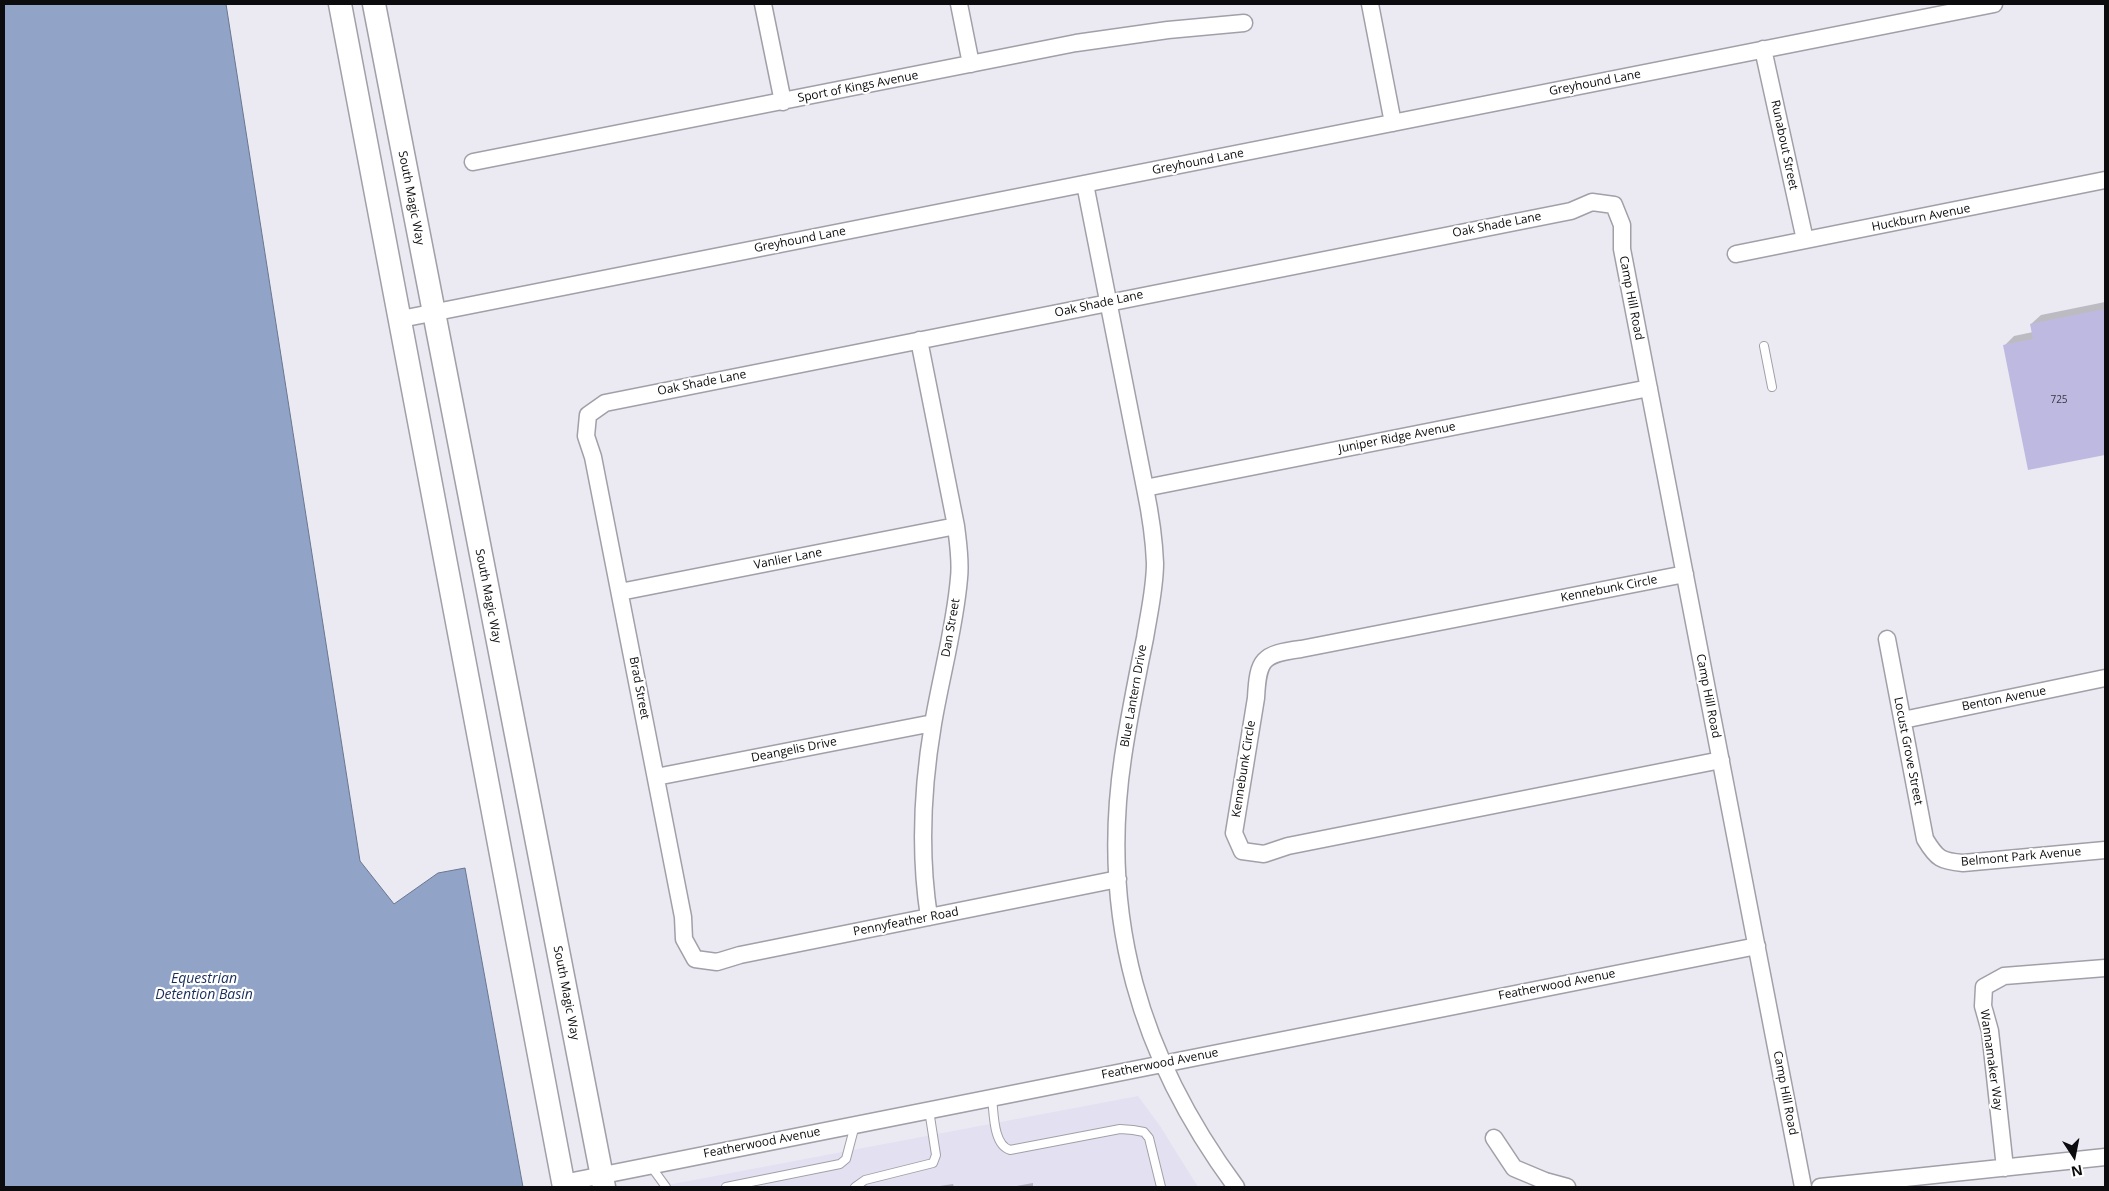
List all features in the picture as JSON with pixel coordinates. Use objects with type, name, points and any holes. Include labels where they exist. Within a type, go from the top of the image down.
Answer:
[{"type":"street","points":[[340,4],[563,1185]]},
{"type":"street","name":"South Magic Way","points":[[374,4],[602,1181]]},
{"type":"street","points":[[763,4],[783,102]]},
{"type":"street","points":[[959,4],[972,64]]},
{"type":"street","points":[[1370,4],[1393,123]]},
{"type":"street","name":"Greyhound Lane","points":[[401,320],[1994,4]]},
{"type":"street","name":"Sport of Kings Avenue","points":[[473,162],[1076,43],[1168,30],[1244,23]]},
{"type":"street","name":"Runabout Street","points":[[1763,50],[1805,240]]},
{"type":"street","name":"Huckburn Avenue","points":[[1736,254],[2105,180]]},
{"type":"street","name":"Blue Lantern Drive","points":[[1085,184],[1152,528],[1153,594],[1123,757],[1117,802],[1116,843],[1122,928],[1134,987],[1148,1031],[1162,1064],[1200,1137],[1236,1187]]},
{"type":"street","name":"Oak Shade Lane","points":[[588,415],[605,403],[1570,211],[1592,202],[1614,205]]},
{"type":"street","name":"Camp Hill Road","points":[[1614,205],[1622,225],[1622,249],[1803,1187]]},
{"type":"street","name":"Dan Street","points":[[919,340],[956,526],[960,555],[959,577],[925,771],[922,842],[924,881],[929,917]]},
{"type":"street","name":"Juniper Ridge Avenue","points":[[1145,488],[1649,388]]},
{"type":"street","name":"Brad Street","points":[[588,415],[586,436],[593,457],[620,592],[683,918],[684,939],[695,959]]},
{"type":"street","name":"Vanlier Lane","points":[[620,592],[956,526]]},
{"type":"street","name":"Kennebunk Circle","points":[[1685,574],[1301,649],[1275,652],[1263,661],[1257,677],[1256,698],[1234,833],[1242,851],[1264,854],[1288,846],[1721,760]]},
{"type":"street","name":"Locust Grove Street","points":[[1887,639],[1925,840],[1938,858]]},
{"type":"street","name":"Benton Avenue","points":[[1903,720],[2105,678]]},
{"type":"street","name":"Deangelis Drive","points":[[656,777],[933,723]]},
{"type":"street","name":"Belmont Park Avenue","points":[[1938,858],[1945,862],[1963,863],[2105,850]]},
{"type":"street","name":"Pennyfeather Road","points":[[695,959],[717,962],[740,955],[1118,879]]},
{"type":"street","name":"Featherwood Avenue","points":[[563,1185],[602,1181],[650,1165],[1757,946]]},
{"type":"street","name":"Wannamaker Way","points":[[2005,1168],[1990,1031],[1983,1006],[1984,987],[2004,976],[2105,968]]},
{"type":"street","points":[[1494,1138],[1514,1168],[1545,1181],[1567,1187]]},
{"type":"street","points":[[1820,1187],[2105,1158]]},
{"type":"lane","points":[[1764,346],[1772,386]]},
{"type":"lane","points":[[992,1098],[999,1142],[1010,1150],[1120,1129],[1144,1132],[1153,1147],[1161,1187]]},
{"type":"lane","points":[[855,1187],[865,1180],[933,1163],[936,1155],[929,1110]]},
{"type":"lane","points":[[726,1187],[840,1164],[846,1159],[855,1125]]},
{"type":"lane","points":[[650,1165],[666,1187]]},
{"type":"shaded area","points":[[1138,1096],[1160,1126],[1198,1187],[657,1187]]},
{"type":"water","name":"Equestrian Detention Basin","points":[[4,4],[226,4],[360,861],[394,904],[438,873],[465,868],[523,1187],[4,1187]]},
{"type":"building","points":[[2105,309],[2105,455],[2028,470],[2003,345],[2033,339],[2030,324]]}]
